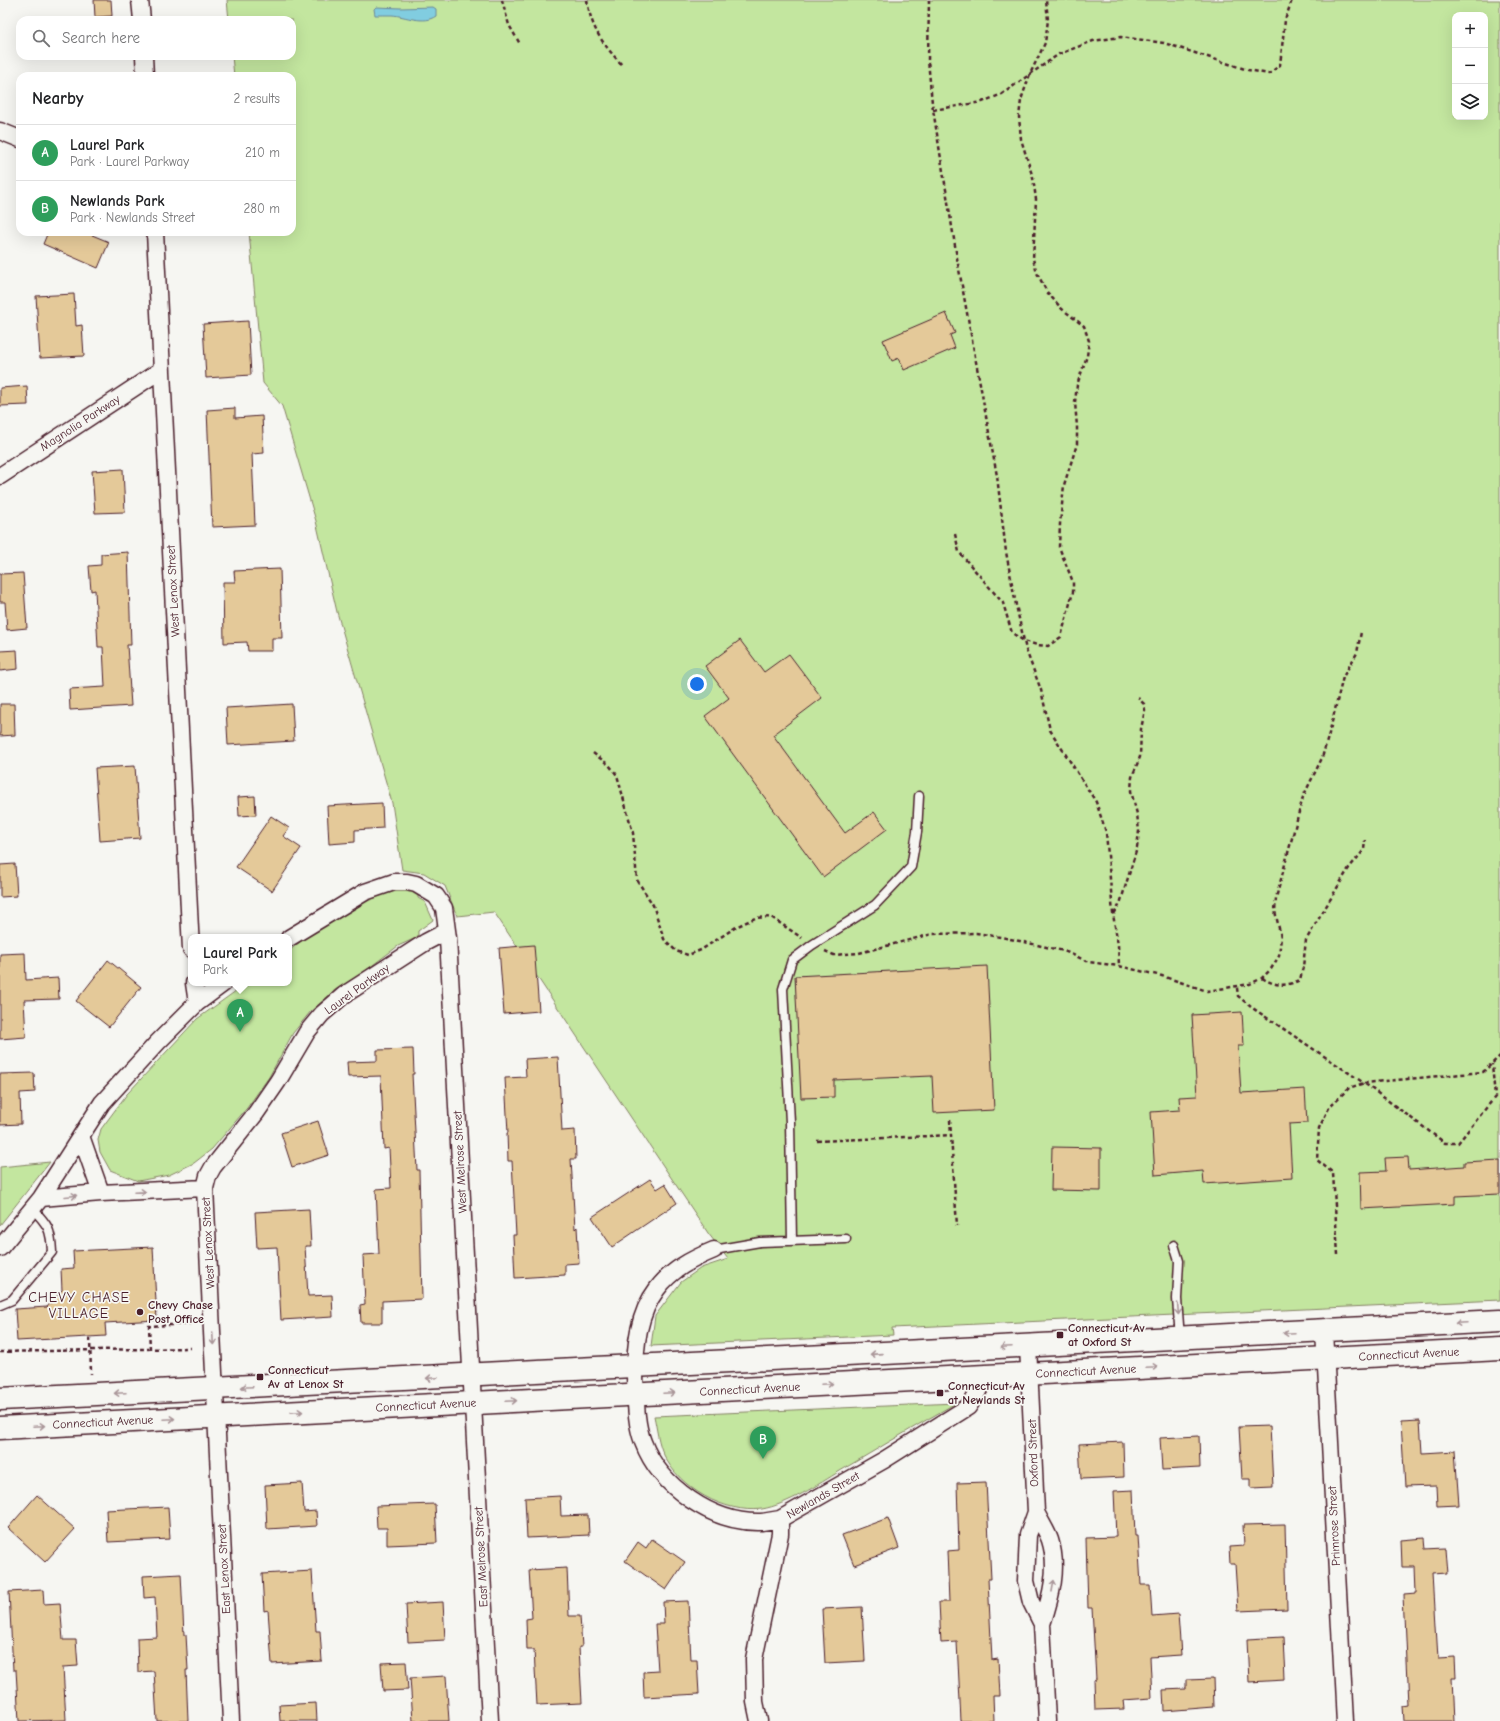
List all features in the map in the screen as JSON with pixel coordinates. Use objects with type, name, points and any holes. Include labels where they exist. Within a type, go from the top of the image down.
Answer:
[{"type":"main road","name":"Connecticut Avenue","points":[[0,1428],[216,1416],[472,1391],[636,1382],[1028,1346],[1500,1321]]},
{"type":"main road","name":"Connecticut Avenue","points":[[636,1382],[986,1376],[1500,1349]]},
{"type":"main road","name":"Connecticut Avenue","points":[[0,1399],[215,1388],[472,1391]]},
{"type":"street","points":[[140,0],[142,16]]},
{"type":"street","points":[[144,60],[146,72]]},
{"type":"street","points":[[0,131],[16,137]]},
{"type":"street","name":"West Lenox Street","points":[[155,236],[190,934]]},
{"type":"street","name":"Magnolia Parkway","points":[[0,476],[161,370]]},
{"type":"street","points":[[292,936],[365,892],[394,882],[416,884],[436,896],[444,908],[448,931]]},
{"type":"street","name":"Laurel Parkway","points":[[205,1188],[208,1176],[213,1167],[256,1113],[278,1081],[307,1032],[322,1014],[344,995],[426,942],[448,931]]},
{"type":"street","name":"West Melrose Street","points":[[448,931],[472,1391]]},
{"type":"street","points":[[194,986],[197,1003]]},
{"type":"street","points":[[0,1248],[37,1204],[102,1102],[197,1003],[220,986]]},
{"type":"street","points":[[81,1136],[101,1193]]},
{"type":"street","points":[[37,1204],[101,1193],[205,1188]]},
{"type":"street","name":"West Lenox Street","points":[[205,1188],[216,1416]]},
{"type":"street","points":[[714,1250],[681,1266],[667,1277],[656,1289],[647,1306],[635,1348],[638,1423],[642,1441],[650,1459],[672,1486],[709,1510],[730,1518],[762,1522],[780,1519]]},
{"type":"street","name":"Primrose Street","points":[[1324,1331],[1346,1721]]},
{"type":"street","name":"Oxford Street","points":[[1028,1346],[1036,1512],[1028,1535],[1026,1580],[1031,1602],[1042,1624]]},
{"type":"street","name":"Newlands Street","points":[[759,1721],[755,1702],[754,1659],[780,1534],[780,1519],[884,1460],[968,1407],[976,1396],[986,1376]]},
{"type":"street","name":"East Melrose Street","points":[[472,1391],[490,1721]]},
{"type":"street","name":"East Lenox Street","points":[[216,1416],[231,1721]]},
{"type":"street","name":"Oxford Street","points":[[1036,1512],[1050,1540],[1054,1556],[1054,1579],[1050,1601],[1042,1624],[1047,1721]]},
{"type":"lane","points":[[792,1241],[790,1122],[783,989],[792,960],[812,945],[875,905],[911,867],[917,832],[919,796]]},
{"type":"lane","points":[[0,1306],[12,1300],[52,1252],[51,1235],[37,1204]]},
{"type":"lane","points":[[714,1250],[760,1242],[846,1239]]},
{"type":"lane","points":[[1174,1245],[1178,1261],[1177,1299],[1180,1338]]},
{"type":"path","points":[[502,0],[509,25],[520,44]]},
{"type":"path","points":[[587,0],[590,17],[604,45],[623,66]]},
{"type":"path","points":[[930,0],[928,60],[933,110],[997,476],[1006,552],[1024,641],[1041,690],[1050,730],[1096,802],[1106,832],[1119,966]]},
{"type":"path","points":[[955,534],[959,552],[1003,603],[1012,633],[1024,641],[1037,645],[1048,646],[1061,637],[1073,592],[1073,582],[1059,548],[1060,524],[1064,485],[1077,444],[1075,402],[1077,385],[1087,356],[1089,341],[1084,326],[1062,309],[1047,292],[1037,273],[1034,259],[1036,199],[1033,178],[1021,139],[1019,117],[1021,100],[1030,74],[1045,43],[1048,20],[1046,0]]},
{"type":"path","points":[[933,110],[982,102],[1002,94],[1059,54],[1093,41],[1121,37],[1164,43],[1248,70],[1269,74],[1280,65],[1285,20],[1292,0]]},
{"type":"path","points":[[593,753],[609,765],[617,775],[633,833],[637,880],[653,905],[664,939],[676,951],[688,955],[701,950],[755,918],[771,917],[812,945],[834,955],[859,953],[932,934],[976,933],[1064,951],[1089,962],[1119,966],[1162,976],[1207,991],[1237,988],[1262,978],[1271,969],[1279,956],[1281,936],[1275,911],[1276,898],[1303,797],[1322,758],[1343,677],[1357,653],[1361,632]]},
{"type":"path","points":[[1113,914],[1120,904],[1137,848],[1139,831],[1137,814],[1131,791],[1132,777],[1140,757],[1141,729],[1145,710],[1144,704],[1138,698]]},
{"type":"path","points":[[1262,978],[1272,984],[1290,985],[1300,980],[1306,940],[1349,868],[1364,850],[1365,840]]},
{"type":"path","points":[[1237,988],[1238,996],[1251,1007],[1364,1083],[1445,1143],[1458,1143],[1496,1097],[1492,1064]]},
{"type":"path","points":[[1338,1255],[1333,1173],[1317,1160],[1319,1128],[1330,1106],[1349,1088],[1364,1083],[1483,1072],[1500,1056]]},
{"type":"path","points":[[950,1120],[957,1226]]},
{"type":"path","points":[[817,1141],[952,1136]]},
{"type":"path","points":[[150,1349],[149,1326],[190,1324]]},
{"type":"path","points":[[90,1338],[92,1381]]},
{"type":"path","points":[[0,1352],[191,1348]]},
{"type":"green space","points":[[227,0],[1500,0],[1500,1300],[892,1328],[893,1335],[651,1346],[655,1316],[681,1282],[701,1268],[728,1259],[708,1233],[494,912],[457,916],[445,886],[424,873],[402,870],[392,803],[337,612],[316,521],[282,406],[263,383],[249,236],[296,236],[296,72],[234,72],[232,60],[296,60],[296,16],[229,16]]},
{"type":"green space","points":[[404,889],[409,892],[418,889],[418,898],[425,902],[433,920],[418,931],[418,937],[398,946],[361,974],[335,990],[311,1011],[293,1033],[269,1077],[247,1108],[212,1149],[194,1163],[169,1175],[138,1181],[110,1170],[100,1152],[98,1140],[101,1129],[127,1094],[197,1019],[243,986],[292,986],[292,948],[307,936],[371,896]]},
{"type":"green space","points":[[50,1162],[0,1225],[0,1167]]},
{"type":"green space","points":[[956,1403],[813,1488],[792,1499],[772,1507],[762,1509],[733,1507],[719,1503],[692,1488],[680,1478],[664,1455],[659,1441],[654,1416]]},
{"type":"water","points":[[376,7],[433,7],[436,9],[436,16],[431,19],[420,20],[392,15],[375,15],[374,9]]},
{"type":"building","points":[[94,0],[111,0],[112,16],[95,16]]},
{"type":"building","points":[[46,236],[95,236],[109,242],[98,268],[43,244]]},
{"type":"building","points":[[74,294],[76,326],[82,325],[84,356],[40,358],[36,296]]},
{"type":"building","points":[[946,313],[955,333],[950,335],[955,348],[904,370],[899,358],[892,361],[883,340]]},
{"type":"building","points":[[248,321],[251,375],[206,378],[203,324]]},
{"type":"building","points":[[27,386],[28,405],[0,406],[0,388]]},
{"type":"building","points":[[235,408],[235,418],[262,416],[264,453],[252,454],[255,525],[212,527],[207,410]]},
{"type":"building","points":[[123,469],[125,512],[95,513],[92,471]]},
{"type":"building","points":[[128,552],[131,645],[127,645],[131,706],[70,710],[69,689],[105,687],[103,647],[98,647],[95,590],[91,591],[89,566],[101,565],[101,554]]},
{"type":"building","points":[[280,569],[282,638],[272,638],[272,651],[248,651],[247,642],[224,643],[223,582],[235,582],[234,571]]},
{"type":"building","points":[[23,573],[27,628],[7,630],[5,602],[0,602],[0,574]]},
{"type":"building","points":[[740,640],[764,672],[789,654],[822,698],[773,735],[845,833],[874,812],[887,829],[823,877],[705,716],[729,698],[705,666]]},
{"type":"building","points":[[17,650],[18,669],[0,671],[0,651]]},
{"type":"building","points":[[0,704],[14,704],[15,735],[0,736]]},
{"type":"building","points":[[292,704],[294,741],[228,745],[226,708]]},
{"type":"building","points":[[135,766],[140,838],[100,841],[95,768]]},
{"type":"building","points":[[255,796],[256,815],[239,816],[238,797]]},
{"type":"building","points":[[382,803],[383,828],[355,830],[355,842],[329,844],[327,806]]},
{"type":"building","points":[[271,816],[289,828],[283,836],[301,848],[272,891],[236,867]]},
{"type":"building","points":[[15,864],[17,896],[0,897],[0,865]]},
{"type":"building","points":[[534,945],[539,1011],[504,1014],[499,948]]},
{"type":"building","points":[[25,953],[26,980],[58,978],[59,999],[24,1000],[26,1037],[0,1039],[0,954]]},
{"type":"building","points":[[108,960],[141,987],[109,1027],[76,1001]]},
{"type":"building","points":[[987,966],[994,1110],[934,1113],[932,1076],[834,1080],[834,1097],[801,1098],[795,976]]},
{"type":"building","points":[[1242,1012],[1244,1046],[1238,1046],[1241,1093],[1305,1089],[1307,1123],[1289,1124],[1292,1178],[1204,1184],[1203,1171],[1155,1175],[1151,1112],[1180,1110],[1179,1097],[1197,1096],[1192,1015]]},
{"type":"building","points":[[413,1049],[414,1074],[412,1074],[417,1170],[419,1170],[422,1299],[382,1301],[382,1323],[361,1323],[360,1305],[365,1304],[363,1255],[379,1254],[376,1189],[391,1188],[389,1148],[384,1149],[381,1076],[348,1077],[347,1062],[377,1061],[377,1050]]},
{"type":"building","points":[[558,1057],[562,1131],[575,1130],[576,1159],[571,1159],[575,1229],[577,1227],[579,1263],[565,1264],[565,1275],[515,1278],[513,1235],[516,1235],[512,1161],[508,1161],[505,1078],[526,1077],[525,1059]]},
{"type":"building","points":[[34,1073],[35,1092],[20,1093],[21,1124],[0,1125],[0,1074]]},
{"type":"building","points":[[318,1121],[329,1155],[292,1167],[281,1133]]},
{"type":"building","points":[[1052,1147],[1101,1148],[1101,1191],[1051,1190]]},
{"type":"building","points":[[1408,1157],[1409,1170],[1464,1166],[1464,1162],[1500,1160],[1500,1194],[1455,1196],[1455,1204],[1361,1209],[1360,1172],[1386,1171],[1385,1158]]},
{"type":"building","points":[[650,1179],[657,1189],[665,1184],[677,1203],[612,1247],[592,1217]]},
{"type":"building","points":[[309,1209],[311,1246],[305,1246],[308,1296],[332,1295],[333,1317],[281,1320],[277,1247],[257,1248],[255,1212]]},
{"type":"building","points":[[153,1247],[157,1320],[105,1323],[106,1336],[17,1341],[15,1309],[47,1307],[62,1290],[61,1269],[74,1268],[73,1251]]},
{"type":"building","points":[[1420,1421],[1422,1453],[1455,1451],[1459,1505],[1437,1506],[1436,1486],[1405,1487],[1401,1422]]},
{"type":"building","points":[[1270,1426],[1273,1487],[1251,1488],[1251,1479],[1242,1479],[1239,1427]]},
{"type":"building","points":[[1199,1436],[1200,1468],[1162,1470],[1160,1438]]},
{"type":"building","points":[[1123,1442],[1124,1477],[1081,1479],[1079,1444]]},
{"type":"building","points":[[986,1482],[991,1579],[988,1579],[992,1660],[998,1659],[1000,1696],[993,1696],[994,1721],[961,1721],[957,1642],[941,1643],[939,1602],[949,1602],[947,1551],[959,1550],[957,1483]]},
{"type":"building","points":[[302,1483],[304,1512],[316,1511],[317,1526],[267,1529],[265,1485]]},
{"type":"building","points":[[1133,1490],[1135,1536],[1138,1536],[1141,1585],[1150,1585],[1152,1616],[1178,1614],[1181,1655],[1150,1657],[1152,1698],[1123,1700],[1124,1709],[1095,1710],[1094,1679],[1096,1679],[1092,1608],[1088,1608],[1086,1538],[1116,1537],[1114,1491]]},
{"type":"building","points":[[37,1495],[75,1529],[45,1562],[8,1528]]},
{"type":"building","points":[[560,1496],[561,1516],[588,1515],[589,1535],[527,1538],[525,1498]]},
{"type":"building","points":[[435,1504],[437,1543],[387,1545],[387,1528],[377,1528],[376,1506]]},
{"type":"building","points":[[168,1507],[170,1539],[108,1542],[106,1510]]},
{"type":"building","points":[[888,1518],[899,1548],[854,1565],[842,1535]]},
{"type":"building","points":[[1285,1524],[1287,1609],[1238,1611],[1235,1564],[1230,1564],[1229,1547],[1244,1546],[1243,1525]]},
{"type":"building","points":[[1424,1538],[1425,1549],[1445,1548],[1447,1574],[1433,1575],[1438,1659],[1455,1658],[1456,1679],[1452,1679],[1454,1721],[1404,1721],[1403,1706],[1409,1705],[1404,1595],[1416,1594],[1415,1566],[1402,1566],[1401,1540]]},
{"type":"building","points":[[652,1539],[685,1562],[666,1590],[625,1561],[638,1542],[646,1548]]},
{"type":"building","points":[[567,1568],[569,1616],[580,1616],[582,1647],[579,1647],[582,1703],[537,1705],[534,1650],[527,1650],[526,1619],[532,1618],[529,1570]]},
{"type":"building","points":[[312,1571],[316,1631],[320,1631],[322,1661],[272,1664],[268,1610],[264,1611],[262,1574]]},
{"type":"building","points":[[181,1574],[184,1635],[186,1635],[188,1670],[186,1670],[188,1721],[157,1721],[154,1671],[138,1672],[137,1638],[157,1637],[155,1597],[144,1598],[143,1576]]},
{"type":"building","points":[[43,1590],[44,1604],[60,1603],[63,1640],[76,1640],[78,1666],[63,1667],[66,1720],[19,1721],[16,1670],[13,1670],[9,1592]]},
{"type":"building","points":[[688,1601],[691,1660],[697,1660],[699,1694],[644,1697],[643,1672],[658,1671],[655,1624],[664,1624],[663,1602]]},
{"type":"building","points":[[443,1602],[445,1640],[408,1642],[406,1604]]},
{"type":"building","points":[[862,1607],[865,1661],[825,1663],[822,1609]]},
{"type":"building","points":[[1283,1637],[1285,1680],[1249,1682],[1247,1639]]},
{"type":"building","points":[[406,1662],[408,1690],[383,1691],[381,1663]]},
{"type":"building","points":[[446,1676],[449,1721],[413,1721],[410,1678]]},
{"type":"building","points":[[1213,1679],[1214,1707],[1164,1711],[1163,1690],[1186,1689],[1186,1680]]},
{"type":"building","points":[[316,1703],[317,1721],[280,1721],[279,1705]]},
{"type":"place","name":"Laurel Park","points":[[240,1032]]},
{"type":"place","name":"Chevy Chase Post Office","points":[[140,1312]]},
{"type":"place","name":"Connecticut Av at Oxford St","points":[[1060,1335]]},
{"type":"place","name":"Connecticut Av at Lenox St","points":[[260,1377]]},
{"type":"place","name":"Connecticut Av at Newlands St","points":[[940,1393]]},
{"type":"place","name":"Newlands Park","points":[[763,1459]]},
{"type":"district","name":"CHEVY CHASE VILLAGE","points":[[79,1306]]}]
